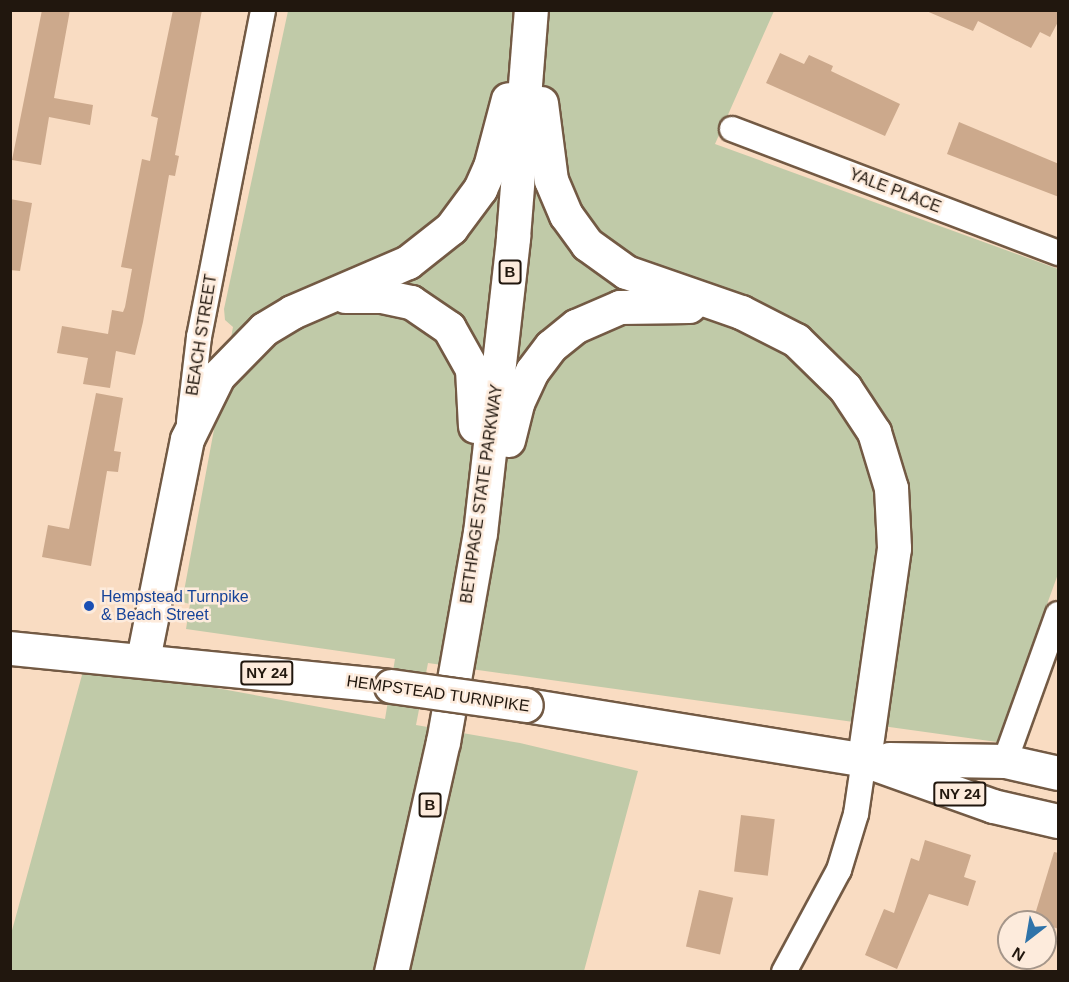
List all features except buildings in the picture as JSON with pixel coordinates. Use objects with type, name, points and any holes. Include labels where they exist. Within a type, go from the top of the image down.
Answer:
[{"type":"main road","points":[[187,439],[207,393],[248,343],[279,319],[408,262],[430,246],[466,209],[480,189],[499,144],[531,10]]},
{"type":"main road","points":[[531,10],[547,161],[558,198],[576,230],[598,255],[619,268],[741,312],[796,340],[831,372],[862,411],[884,458],[894,513],[894,548],[864,760]]},
{"type":"main road","name":"BETHPAGE STATE PARKWAY","points":[[391,972],[443,742],[480,533],[513,237],[531,10]]},
{"type":"main road","points":[[333,296],[382,296],[411,302],[438,317],[460,341],[472,369],[475,388],[480,533]]},
{"type":"main road","points":[[480,533],[524,385],[541,357],[563,336],[590,318],[637,304],[741,312]]},
{"type":"main road","name":"BEACH STREET","points":[[143,659],[187,439]]},
{"type":"main road","name":"HEMPSTEAD TURNPIKE","points":[[10,648],[143,659],[391,686],[526,705],[864,760],[1005,761],[1059,773]]},
{"type":"main road","name":"HEMPSTEAD TURNPIKE","points":[[864,760],[993,806],[1059,821]]},
{"type":"street","name":"BEACH STREET","points":[[187,439],[199,337],[262,10]]},
{"type":"street","name":"YALE PLACE","points":[[732,129],[1059,253]]},
{"type":"street","points":[[1005,761],[1059,614]]},
{"type":"street","points":[[784,972],[839,870],[855,814],[864,760]]},
{"type":"green space","points":[[288,11],[774,11],[715,144],[1058,269],[1058,574],[997,742],[428,663],[416,725],[520,743],[638,771],[584,971],[11,972],[11,934],[85,664],[385,719],[395,659],[186,629],[190,604],[182,602],[233,327],[225,320],[224,309]]},
{"type":"place","name":"Hempstead Turnpike & Beach Street","points":[[89,606]]}]
